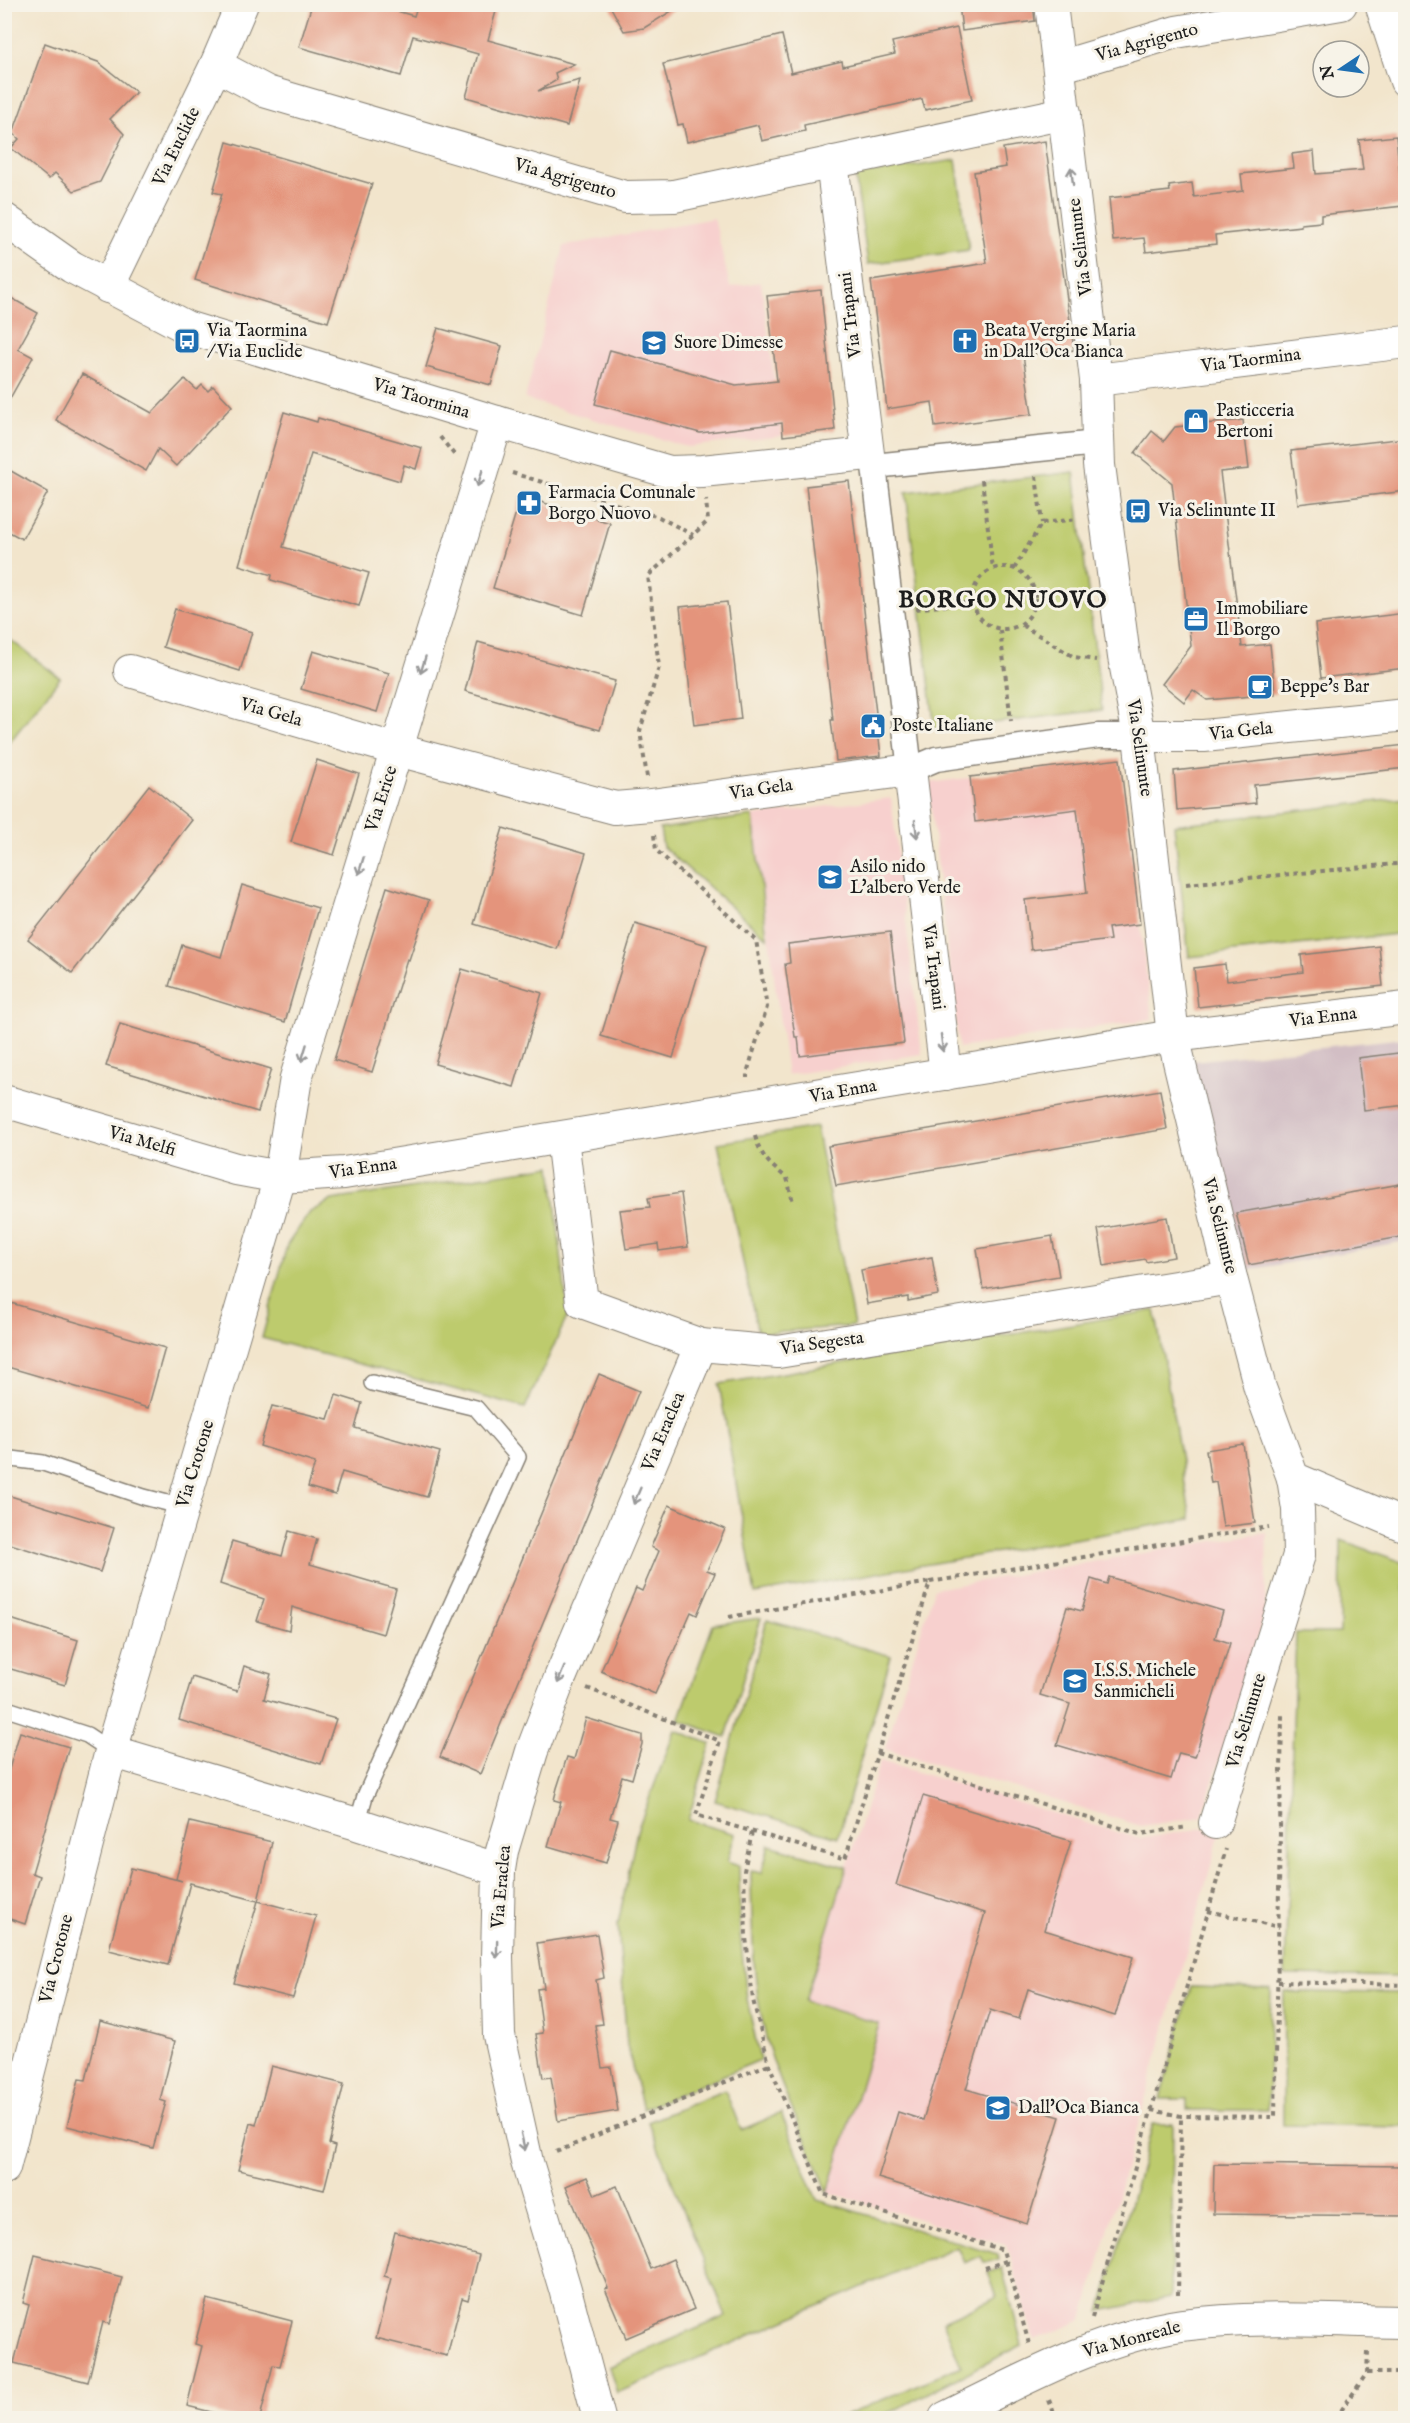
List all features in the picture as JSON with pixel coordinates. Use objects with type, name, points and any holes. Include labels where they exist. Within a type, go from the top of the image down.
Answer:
[{"type":"street","name":"Via Euclide","points":[[108,287],[216,65],[242,4]]},
{"type":"street","name":"Via Selinunte","points":[[1051,4],[1096,380],[1097,443],[1124,657],[1139,736],[1173,1036],[1260,1388],[1293,1478],[1298,1509],[1299,1555],[1215,1823]]},
{"type":"street","name":"Via Agrigento","points":[[1059,67],[1176,32],[1341,4]]},
{"type":"street","points":[[1381,4],[1406,81]]},
{"type":"street","name":"Via Agrigento","points":[[216,65],[267,92],[625,197],[674,196],[1065,113]]},
{"type":"street","name":"Via Trapani","points":[[832,162],[910,770],[946,1074]]},
{"type":"street","name":"Via Taormina","points":[[4,219],[72,267],[186,327],[670,472],[871,460]]},
{"type":"street","name":"Via Taormina","points":[[1096,380],[1406,342]]},
{"type":"street","name":"Via Erice","points":[[280,1178],[296,1078],[497,422]]},
{"type":"street","points":[[871,460],[1097,443]]},
{"type":"street","name":"Via Gela","points":[[130,671],[398,750],[615,808],[651,806],[910,770],[936,759],[1098,736],[1204,736],[1406,715]]},
{"type":"street","name":"Via Enna","points":[[280,1178],[344,1173],[1173,1036],[1406,1008]]},
{"type":"street","name":"Via Melfi","points":[[4,1101],[236,1169],[280,1178]]},
{"type":"street","name":"Via Segesta","points":[[562,1138],[582,1302],[701,1345],[778,1352],[1231,1278]]},
{"type":"street","name":"Via Crotone","points":[[4,2168],[111,1751],[280,1178]]},
{"type":"street","name":"Via Eraclea","points":[[599,2418],[565,2289],[527,2162],[499,2035],[497,1957],[499,1870],[502,1851],[529,1762],[556,1688],[701,1345]]},
{"type":"street","points":[[1293,1478],[1406,1526]]},
{"type":"street","points":[[111,1751],[357,1824],[499,1870]]},
{"type":"street","name":"Via Monreale","points":[[945,2418],[1078,2355],[1143,2334],[1181,2325],[1265,2320],[1406,2322]]},
{"type":"lane","points":[[357,1824],[365,1796],[518,1457],[476,1408],[372,1383]]},
{"type":"lane","points":[[4,1458],[43,1463],[183,1508]]},
{"type":"lane","points":[[4,1708],[87,1734],[111,1751]]},
{"type":"path","points":[[436,432],[455,456],[659,517],[693,535]]},
{"type":"path","points":[[1014,569],[1042,523],[1035,470]]},
{"type":"path","points":[[981,476],[993,569]]},
{"type":"path","points":[[1042,523],[1084,518]]},
{"type":"path","points":[[1004,567],[1014,569],[1026,576],[1033,588],[1035,601],[1031,614],[1022,625],[1011,629],[1000,630],[990,627],[981,621],[972,602],[977,582],[993,569],[1004,567]]},
{"type":"path","points":[[916,609],[972,602]]},
{"type":"path","points":[[1022,625],[1074,657],[1090,661],[1102,660]]},
{"type":"path","points":[[1000,630],[1012,727]]},
{"type":"path","points":[[1180,885],[1406,863]]},
{"type":"path","points":[[756,1128],[755,1137],[761,1154],[769,1165],[787,1178],[793,1202]]},
{"type":"path","points":[[729,1617],[1275,1526],[1274,1534]]},
{"type":"path","points":[[582,1687],[720,1741],[696,1815],[844,1859],[930,1582]]},
{"type":"path","points":[[1151,2110],[1181,2116],[1275,2117],[1282,1713]]},
{"type":"path","points":[[877,1753],[1140,1834],[1215,1823],[1232,1828],[1090,2325]]},
{"type":"path","points":[[752,1832],[744,1871],[746,1937],[753,2000],[769,2064],[823,2194],[1003,2250],[1030,2348]]},
{"type":"path","points":[[1208,1911],[1279,1927]]},
{"type":"path","points":[[1278,1982],[1406,1984]]},
{"type":"path","points":[[553,2153],[769,2064]]},
{"type":"path","points":[[1178,2303],[1181,2116]]},
{"type":"path","points":[[985,2268],[1006,2262]]},
{"type":"path","points":[[1336,2418],[1367,2373],[1368,2347]]},
{"type":"path","points":[[1367,2373],[1406,2373]]},
{"type":"path","points":[[1047,2395],[1056,2418]]},
{"type":"shaded area","name":"Suore Dimesse","points":[[714,218],[730,287],[761,282],[782,436],[687,447],[525,399],[564,246]]},
{"type":"shaded area","points":[[1120,759],[1152,1019],[959,1048],[928,783]]},
{"type":"shaded area","name":"Asilo nido L'albero Verde","points":[[891,798],[922,1054],[787,1075],[753,816]]},
{"type":"shaded area","points":[[1405,1038],[1405,1241],[1243,1271],[1194,1061]]},
{"type":"shaded area","name":"I.S.S. Michele Sanmicheli","points":[[1267,1532],[1265,1613],[1202,1817],[1141,1826],[885,1749],[934,1589]]},
{"type":"shaded area","name":"Dall'Oca Bianca","points":[[880,1761],[1140,1839],[1204,1828],[1220,1833],[1083,2320],[1034,2340],[1007,2245],[828,2192],[879,2024],[805,2001]]},
{"type":"green space","points":[[956,160],[969,250],[868,264],[855,175]]},
{"type":"green space","points":[[1074,472],[1102,710],[935,730],[906,492]]},
{"type":"green space","points":[[4,635],[60,678],[5,748],[4,748]]},
{"type":"green space","points":[[1405,798],[1405,933],[1189,957],[1174,825]]},
{"type":"green space","points":[[753,816],[767,938],[663,847],[660,829]]},
{"type":"green space","points":[[816,1127],[854,1326],[758,1333],[718,1143]]},
{"type":"green space","points":[[551,1166],[568,1315],[525,1408],[262,1338],[287,1245],[310,1212],[332,1200]]},
{"type":"green space","points":[[1155,1310],[1191,1519],[755,1594],[719,1384]]},
{"type":"green space","points":[[1341,1540],[1405,1563],[1405,1977],[1285,1975],[1296,1633],[1340,1633]]},
{"type":"green space","points":[[761,1618],[726,1737],[679,1720],[713,1625]]},
{"type":"green space","points":[[767,1620],[891,1656],[838,1837],[715,1801]]},
{"type":"green space","points":[[675,1730],[711,1744],[688,1820],[735,1834],[727,1862],[739,1866],[740,1934],[747,1999],[760,2060],[643,2109],[627,2046],[618,1924],[637,1831]]},
{"type":"green space","points":[[769,1845],[847,1867],[805,2001],[879,2024],[828,2192],[773,2061],[757,1991],[751,1871],[762,1873]]},
{"type":"green space","points":[[1191,1987],[1271,1989],[1268,2110],[1187,2110],[1187,2099],[1160,2099]]},
{"type":"green space","points":[[1284,1992],[1405,1993],[1405,2127],[1283,2125]]},
{"type":"green space","points":[[725,2090],[741,2130],[781,2113],[817,2200],[998,2254],[999,2259],[984,2263],[981,2256],[964,2263],[957,2246],[617,2393],[609,2367],[726,2316],[648,2122]]},
{"type":"green space","points":[[1153,2124],[1173,2124],[1171,2297],[1100,2311]]},
{"type":"green space","points":[[1002,2268],[1022,2345],[879,2418],[840,2418],[961,2366],[943,2321],[997,2297],[988,2272]]},
{"type":"building","points":[[312,4],[373,4],[414,16],[418,4],[498,4],[488,40],[574,64],[555,73],[557,80],[538,91],[580,80],[567,126],[466,97],[478,54],[413,36],[401,76],[299,47]]},
{"type":"building","points":[[609,4],[683,4],[644,28],[624,31]]},
{"type":"building","points":[[959,4],[1033,4],[1035,21],[962,31]]},
{"type":"building","points":[[957,28],[972,100],[925,110],[922,99],[804,125],[805,131],[762,141],[758,125],[687,142],[683,124],[678,125],[663,64],[782,35],[791,73],[842,61],[843,66],[895,54],[892,42]]},
{"type":"building","points":[[45,43],[98,62],[136,92],[110,119],[124,134],[100,182],[74,191],[55,173],[49,179],[11,148],[19,139],[13,133]]},
{"type":"building","points":[[1396,136],[1403,206],[1321,215],[1321,222],[1301,224],[1301,226],[1215,235],[1216,244],[1146,252],[1144,238],[1113,241],[1109,198],[1170,191],[1169,186],[1192,183],[1194,197],[1243,191],[1241,174],[1294,168],[1292,154],[1314,151],[1316,174],[1363,170],[1359,140]]},
{"type":"building","points":[[1045,141],[1074,350],[1023,355],[1032,414],[935,427],[932,402],[887,409],[871,281],[987,263],[974,172],[1006,167],[1003,148]]},
{"type":"building","points":[[227,142],[372,184],[328,322],[195,280],[222,194],[213,192]]},
{"type":"building","points":[[821,290],[835,430],[783,436],[782,423],[700,433],[595,404],[610,350],[736,385],[777,381],[767,296]]},
{"type":"building","points":[[4,294],[38,313],[18,349],[33,357],[4,409]]},
{"type":"building","points":[[438,328],[502,346],[491,385],[426,367]]},
{"type":"building","points":[[82,374],[152,413],[185,379],[197,390],[202,385],[208,391],[213,386],[232,406],[176,466],[158,449],[146,471],[56,420]]},
{"type":"building","points":[[284,412],[317,422],[318,418],[422,448],[416,469],[404,465],[400,481],[311,454],[283,547],[369,573],[359,606],[271,580],[272,575],[239,565]]},
{"type":"building","points":[[1243,420],[1249,469],[1220,472],[1242,647],[1270,644],[1275,694],[1207,700],[1193,690],[1184,702],[1162,684],[1191,646],[1172,483],[1135,453],[1152,431],[1164,441],[1175,427]]},
{"type":"building","points":[[1406,438],[1406,491],[1298,504],[1291,451]]},
{"type":"building","points":[[4,467],[48,492],[22,539],[4,529]]},
{"type":"building","points":[[849,481],[881,756],[836,761],[806,486]]},
{"type":"building","points":[[521,496],[610,523],[583,615],[493,588]]},
{"type":"building","points":[[727,602],[741,719],[694,725],[680,607]]},
{"type":"building","points":[[175,609],[252,632],[240,671],[163,647]]},
{"type":"building","points":[[1406,613],[1406,668],[1321,678],[1315,624]]},
{"type":"building","points":[[478,642],[615,681],[600,730],[465,691]]},
{"type":"building","points":[[313,651],[389,673],[377,712],[301,689]]},
{"type":"building","points":[[1406,745],[1406,768],[1254,785],[1256,803],[1177,810],[1174,771]]},
{"type":"building","points":[[1120,759],[1140,924],[1108,928],[1110,940],[1031,950],[1025,900],[1087,893],[1077,809],[975,822],[970,777]]},
{"type":"building","points":[[317,760],[359,774],[334,855],[291,842]]},
{"type":"building","points":[[149,785],[192,820],[72,973],[28,939]]},
{"type":"building","points":[[503,828],[586,853],[557,949],[474,924]]},
{"type":"building","points":[[242,885],[318,908],[285,1022],[169,986],[182,945],[221,957]]},
{"type":"building","points":[[387,887],[429,900],[409,960],[407,959],[372,1072],[334,1060]]},
{"type":"building","points":[[635,923],[707,945],[673,1058],[601,1036]]},
{"type":"building","points":[[890,932],[904,1043],[800,1056],[798,1037],[795,1037],[785,964],[790,963],[788,944]]},
{"type":"building","points":[[1379,946],[1383,986],[1198,1007],[1194,968],[1225,964],[1227,981],[1303,972],[1301,955]]},
{"type":"building","points":[[462,969],[542,993],[514,1087],[435,1064]]},
{"type":"building","points":[[120,1024],[271,1069],[258,1112],[106,1066]]},
{"type":"building","points":[[1406,1052],[1406,1105],[1364,1110],[1358,1058]]},
{"type":"building","points":[[1160,1090],[1167,1129],[836,1186],[828,1146]]},
{"type":"building","points":[[1406,1183],[1406,1236],[1249,1265],[1236,1213]]},
{"type":"building","points":[[681,1193],[688,1247],[659,1251],[658,1244],[626,1249],[620,1210],[650,1207],[648,1198]]},
{"type":"building","points":[[1167,1217],[1174,1257],[1104,1266],[1098,1229]]},
{"type":"building","points":[[1052,1236],[1059,1276],[983,1289],[977,1249]]},
{"type":"building","points":[[932,1257],[938,1295],[908,1301],[908,1297],[867,1304],[861,1270]]},
{"type":"building","points":[[4,1301],[165,1348],[148,1408],[4,1366]]},
{"type":"building","points":[[599,1374],[639,1391],[480,1774],[440,1757]]},
{"type":"building","points":[[336,1395],[362,1403],[355,1428],[440,1452],[427,1497],[342,1472],[335,1495],[308,1487],[315,1463],[260,1446],[272,1406],[328,1419]]},
{"type":"building","points":[[1243,1444],[1255,1523],[1223,1527],[1216,1482],[1211,1483],[1206,1450]]},
{"type":"building","points":[[4,1494],[114,1528],[100,1572],[4,1542]]},
{"type":"building","points":[[669,1505],[725,1529],[707,1570],[715,1573],[697,1615],[691,1612],[655,1694],[601,1671],[636,1588],[642,1591],[659,1551],[651,1547]]},
{"type":"building","points":[[289,1531],[317,1539],[310,1564],[396,1589],[383,1634],[292,1607],[289,1630],[257,1621],[264,1599],[220,1584],[232,1541],[282,1556]]},
{"type":"building","points":[[1109,1577],[1223,1611],[1215,1638],[1230,1643],[1195,1757],[1179,1753],[1171,1779],[1057,1745],[1070,1704],[1040,1695],[1067,1607],[1082,1611],[1091,1579],[1107,1584]]},
{"type":"building","points":[[4,1617],[78,1640],[65,1685],[4,1667]]},
{"type":"building","points":[[244,1666],[271,1674],[264,1699],[336,1719],[321,1764],[179,1720],[192,1677],[237,1691]]},
{"type":"building","points":[[586,1718],[642,1735],[642,1744],[632,1779],[622,1776],[610,1818],[618,1820],[606,1863],[548,1846],[561,1802],[554,1800],[557,1788],[567,1757],[574,1759]]},
{"type":"building","points":[[20,1732],[69,1747],[32,1873],[40,1876],[25,1924],[4,1917],[4,1786]]},
{"type":"building","points":[[923,1796],[1071,1841],[1044,1930],[1133,1957],[1115,2016],[1028,1989],[1019,2019],[990,2010],[966,2089],[1060,2117],[1027,2224],[878,2178],[898,2112],[923,2120],[985,1913],[896,1885]]},
{"type":"building","points":[[190,1822],[272,1842],[258,1901],[190,1883],[168,1965],[109,1950],[131,1868],[182,1881],[176,1879]]},
{"type":"building","points":[[258,1901],[316,1916],[293,1998],[234,1983]]},
{"type":"building","points":[[597,1934],[604,1978],[596,1980],[603,2024],[595,2025],[602,2068],[611,2067],[618,2111],[558,2121],[551,2077],[543,2078],[536,2034],[543,2033],[537,1989],[544,1988],[537,1943]]},
{"type":"building","points":[[100,2021],[175,2041],[160,2100],[166,2102],[153,2148],[67,2126],[79,2079],[86,2080]]},
{"type":"building","points":[[271,2066],[344,2084],[329,2144],[335,2146],[324,2190],[238,2170],[250,2123],[256,2125]]},
{"type":"building","points":[[1214,2164],[1406,2166],[1406,2216],[1213,2214]]},
{"type":"building","points":[[587,2177],[595,2195],[617,2186],[651,2269],[673,2259],[694,2309],[626,2338],[566,2186]]},
{"type":"building","points":[[395,2232],[479,2255],[468,2300],[462,2298],[447,2356],[376,2338],[391,2278],[384,2276]]},
{"type":"building","points":[[35,2255],[122,2277],[110,2324],[103,2322],[88,2382],[14,2363],[29,2305],[23,2303]]},
{"type":"building","points":[[207,2299],[292,2321],[280,2366],[273,2365],[260,2418],[235,2418],[187,2406],[202,2346],[195,2344]]},
{"type":"place","name":"Via Taormina / Via Euclide","points":[[187,341]]},
{"type":"place","name":"Beata Vergine Maria in Dall'Oca Bianca","points":[[965,341]]},
{"type":"place","name":"Suore Dimesse","points":[[654,343]]},
{"type":"place","name":"Pasticceria Bertoni","points":[[1196,421]]},
{"type":"place","name":"Farmacia Comunale Borgo Nuovo","points":[[529,503]]},
{"type":"place","name":"Via Selinunte II","points":[[1138,511]]},
{"type":"place","name":"Immobiliare Il Borgo","points":[[1196,619]]},
{"type":"place","name":"Beppe's Bar","points":[[1260,687]]},
{"type":"place","name":"Poste Italiane","points":[[873,726]]},
{"type":"place","name":"Asilo nido L'albero Verde","points":[[830,877]]},
{"type":"place","name":"I.S.S. Michele Sanmicheli","points":[[1075,1681]]},
{"type":"place","name":"Dall'Oca Bianca","points":[[998,2108]]},
{"type":"district","name":"BORGO NUOVO","points":[[1003,600]]}]
